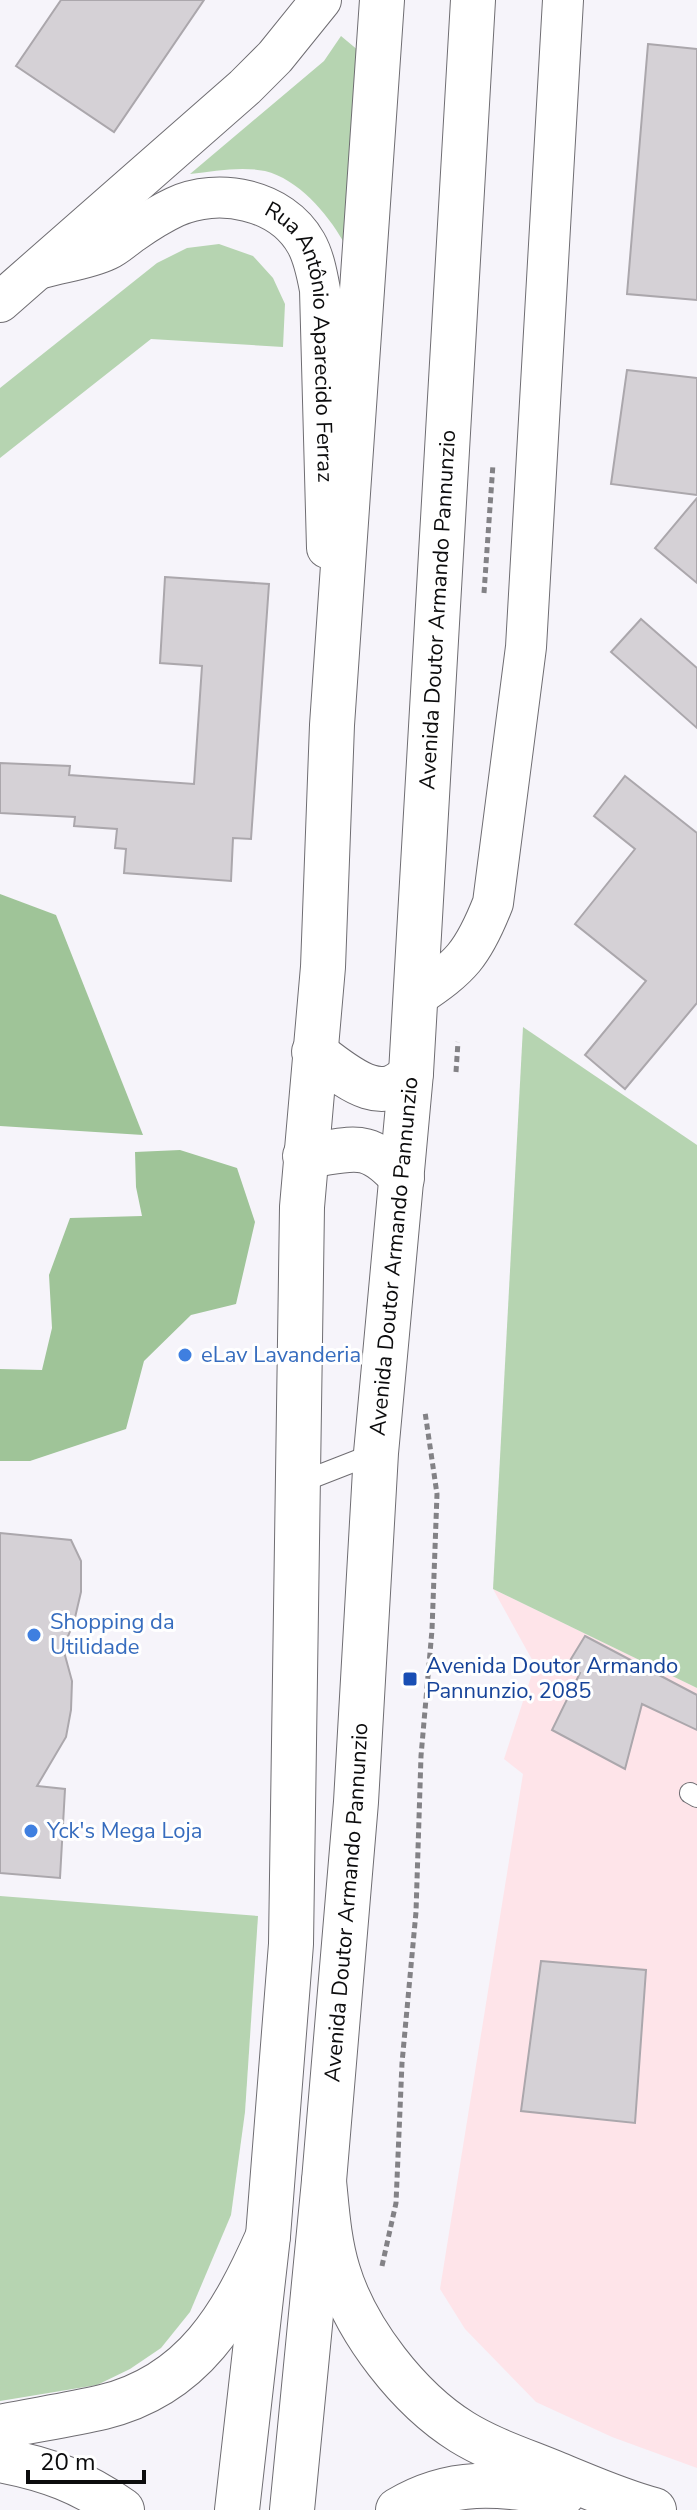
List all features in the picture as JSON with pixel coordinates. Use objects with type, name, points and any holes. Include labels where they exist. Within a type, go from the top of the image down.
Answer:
[{"type":"main road","points":[[237,2510],[268,2236],[291,1944],[305,1156],[323,967],[332,725],[382,0]]},
{"type":"main road","name":"Avenida Doutor Armando Pannunzio","points":[[292,2510],[356,1802],[376,1453],[411,1073],[473,0]]},
{"type":"main road","points":[[314,1052],[371,1090],[390,1090],[404,1082],[411,1073]]},
{"type":"main road","points":[[305,1156],[357,1148],[384,1158],[402,1178]]},
{"type":"main road","points":[[324,2181],[331,2243],[338,2273],[352,2304],[371,2340],[425,2404],[463,2432],[640,2506]]},
{"type":"main road","points":[[0,2427],[106,2406],[174,2375],[206,2346],[227,2318],[268,2236]]},
{"type":"main road","points":[[0,2460],[63,2476],[95,2491],[122,2510]]},
{"type":"main road","points":[[398,2510],[459,2487],[494,2484],[640,2506]]},
{"type":"street","name":"Rua Antônio Aparecido Ferraz","points":[[0,302],[245,87],[275,57],[321,0]]},
{"type":"street","points":[[416,997],[452,973],[479,939],[493,903],[526,647],[563,0]]},
{"type":"street","name":"Rua Antônio Aparecido Ferraz","points":[[42,268],[107,250],[177,206],[204,198],[252,201],[276,212],[306,242],[315,263],[320,290],[332,725]]},
{"type":"lane","points":[[299,1483],[376,1453]]},
{"type":"path","points":[[483,604],[494,449]]},
{"type":"path","points":[[454,1083],[458,1041]]},
{"type":"path","points":[[352,2304],[380,2276],[396,2203],[402,2063],[416,1912],[421,1756],[432,1630],[437,1494],[425,1415],[426,1400]]},
{"type":"shaded area","points":[[493,1589],[697,1688],[697,2468],[612,2437],[536,2402],[465,2329],[440,2289],[523,1774],[504,1759],[535,1665]]},
{"type":"green space","points":[[341,36],[359,51],[343,241],[310,198],[277,175],[247,169],[190,174],[324,61]]},
{"type":"green space","points":[[219,244],[253,256],[273,278],[285,304],[283,347],[151,339],[0,458],[0,388],[157,263],[187,248]]},
{"type":"green space","points":[[0,894],[56,915],[143,1135],[0,1126]]},
{"type":"green space","points":[[523,1027],[697,1145],[697,1688],[493,1589]]},
{"type":"green space","points":[[180,1150],[237,1168],[255,1222],[236,1304],[191,1315],[144,1361],[126,1429],[30,1461],[0,1461],[0,1369],[42,1370],[52,1328],[49,1275],[70,1218],[142,1216],[136,1187],[135,1152]]},
{"type":"green space","points":[[0,1896],[258,1916],[245,2112],[231,2215],[190,2312],[161,2348],[130,2369],[97,2385],[0,2401]]},
{"type":"building","points":[[61,0],[204,0],[114,132],[16,66]]},
{"type":"building","points":[[648,44],[697,49],[697,300],[627,294]]},
{"type":"building","points":[[627,370],[697,378],[697,495],[611,484]]},
{"type":"building","points":[[697,498],[697,583],[655,548]]},
{"type":"building","points":[[165,577],[269,584],[251,839],[233,838],[231,881],[124,873],[126,849],[115,848],[117,829],[74,826],[75,817],[0,813],[0,763],[70,766],[69,775],[194,784],[202,666],[160,663]]},
{"type":"building","points":[[641,619],[697,668],[697,728],[611,652]]},
{"type":"building","points":[[625,776],[697,833],[697,1003],[625,1089],[585,1055],[646,981],[575,924],[635,849],[594,816]]},
{"type":"building","name":"Shopping da Utilidade","points":[[0,1533],[71,1540],[81,1561],[81,1592],[74,1622],[63,1648],[72,1681],[66,1737],[37,1786],[65,1789],[60,1878],[0,1873]]},
{"type":"building","points":[[585,1636],[697,1695],[697,1730],[642,1704],[625,1769],[552,1730],[580,1673],[566,1667]]},
{"type":"building","points":[[541,1961],[646,1970],[635,2123],[521,2111]]},
{"type":"place","name":"eLav Lavanderia","points":[[185,1355]]},
{"type":"place","name":"Shopping da Utilidade","points":[[34,1635]]},
{"type":"place","name":"Avenida Doutor Armando Pannunzio, 2085","points":[[410,1679]]},
{"type":"place","name":"Yck's Mega Loja","points":[[31,1831]]}]
